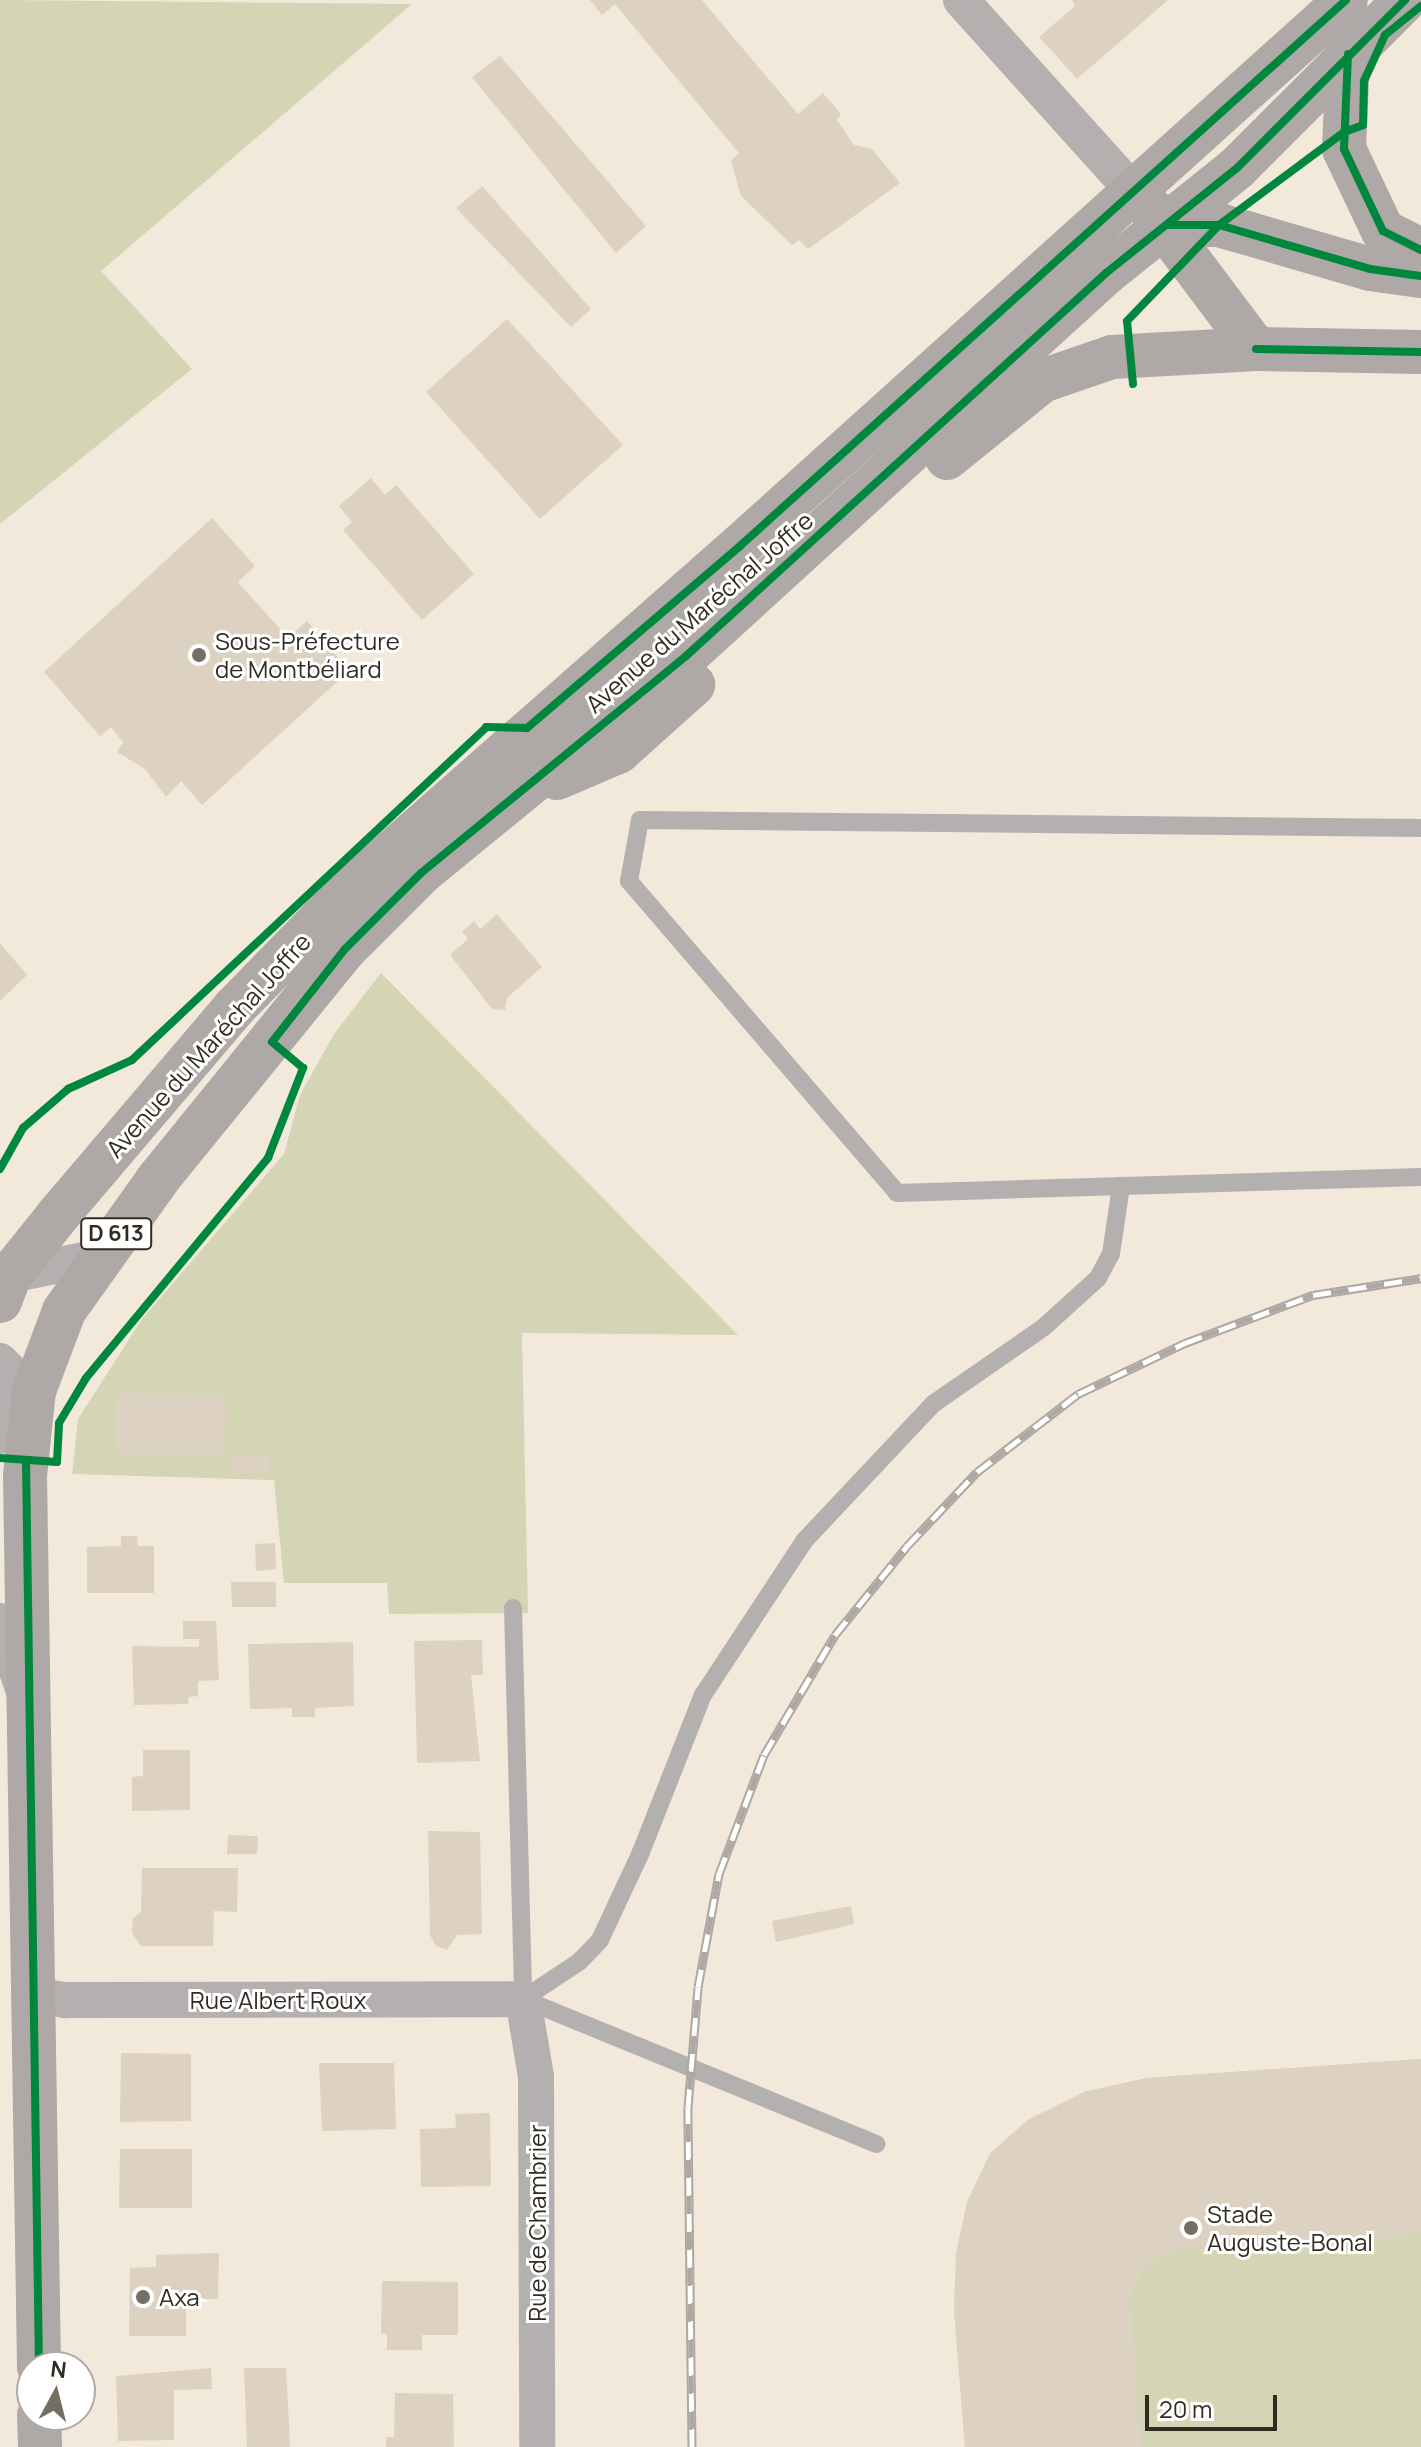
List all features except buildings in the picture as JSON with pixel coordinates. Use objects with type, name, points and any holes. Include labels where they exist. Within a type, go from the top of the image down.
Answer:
[{"type":"main road","name":"Avenue du Maréchal Joffre","points":[[3,1280],[234,1008],[351,888],[1346,0]]},
{"type":"main road","name":"Avenue du Maréchal Joffre","points":[[13,1448],[64,1311],[99,1257],[345,949],[503,801],[686,656],[1106,273],[1237,168],[1405,0]]},
{"type":"main road","points":[[1348,54],[1344,149],[1383,231],[1421,250]]},
{"type":"main road","points":[[1134,192],[1167,225],[1256,349]]},
{"type":"main road","points":[[1167,225],[1219,225],[1370,269],[1421,276]]},
{"type":"main road","name":"D 613","points":[[503,801],[618,752],[985,424],[1042,381],[1133,354],[1256,349],[1421,352]]},
{"type":"main road","name":"D 613","points":[[13,1448],[28,1701],[39,2351]]},
{"type":"street","points":[[961,0],[1134,192]]},
{"type":"street","points":[[3,1280],[99,1257]]},
{"type":"street","points":[[0,1361],[12,1373],[13,1448]]},
{"type":"street","points":[[0,1621],[28,1701]]},
{"type":"street","name":"Rue Albert Roux","points":[[33,1995],[66,2000],[523,1999]]},
{"type":"street","name":"Rue de Chambrier","points":[[523,1999],[536,2077],[537,2447]]},
{"type":"lane","points":[[1421,828],[640,820],[629,881],[897,1193],[1421,1177]]},
{"type":"lane","points":[[523,1999],[579,1962],[600,1940],[641,1852],[703,1695],[804,1541],[933,1404],[1044,1327],[1098,1278],[1111,1254],[1121,1186]]},
{"type":"lane","points":[[513,1608],[523,1999]]},
{"type":"lane","points":[[523,1999],[876,2144]]},
{"type":"green space","points":[[0,0],[412,4],[101,271],[192,369],[0,524]]},
{"type":"green space","points":[[381,973],[738,1335],[522,1333],[528,1613],[389,1614],[387,1583],[284,1583],[274,1480],[72,1474],[78,1419],[142,1319],[284,1154],[300,1095],[334,1034]]},
{"type":"green space","name":"Stade Auguste-Bonal","points":[[1421,2059],[1421,2447],[965,2447],[954,2309],[1084,2092],[1147,2078]]},
{"type":"railway","points":[[692,2447],[688,2107],[698,1987],[719,1874],[764,1755],[835,1635],[907,1546],[977,1472],[1078,1394],[1185,1343],[1313,1295],[1421,1278]]},
{"type":"cycle path","points":[[0,1169],[23,1128],[68,1089],[132,1060],[486,727],[527,728],[741,545],[1346,0]]},
{"type":"cycle path","points":[[0,1458],[57,1462],[59,1423],[86,1378],[268,1158],[303,1068],[272,1042],[345,949],[421,873],[686,656],[1106,273],[1237,168],[1405,0]]},
{"type":"cycle path","points":[[1133,384],[1127,321],[1219,225],[1344,132],[1363,125],[1364,81],[1385,35],[1421,6]]},
{"type":"cycle path","points":[[1348,54],[1344,149],[1383,231],[1421,250]]},
{"type":"cycle path","points":[[1167,225],[1219,225],[1370,269],[1421,276]]},
{"type":"cycle path","points":[[1256,349],[1421,352]]},
{"type":"cycle path","points":[[26,1460],[39,2351]]},
{"type":"place","name":"Sous-Préfecture de Montbéliard","points":[[199,655]]},
{"type":"place","name":"Stade Auguste-Bonal","points":[[1191,2228]]},
{"type":"place","name":"Axa","points":[[143,2297]]}]
